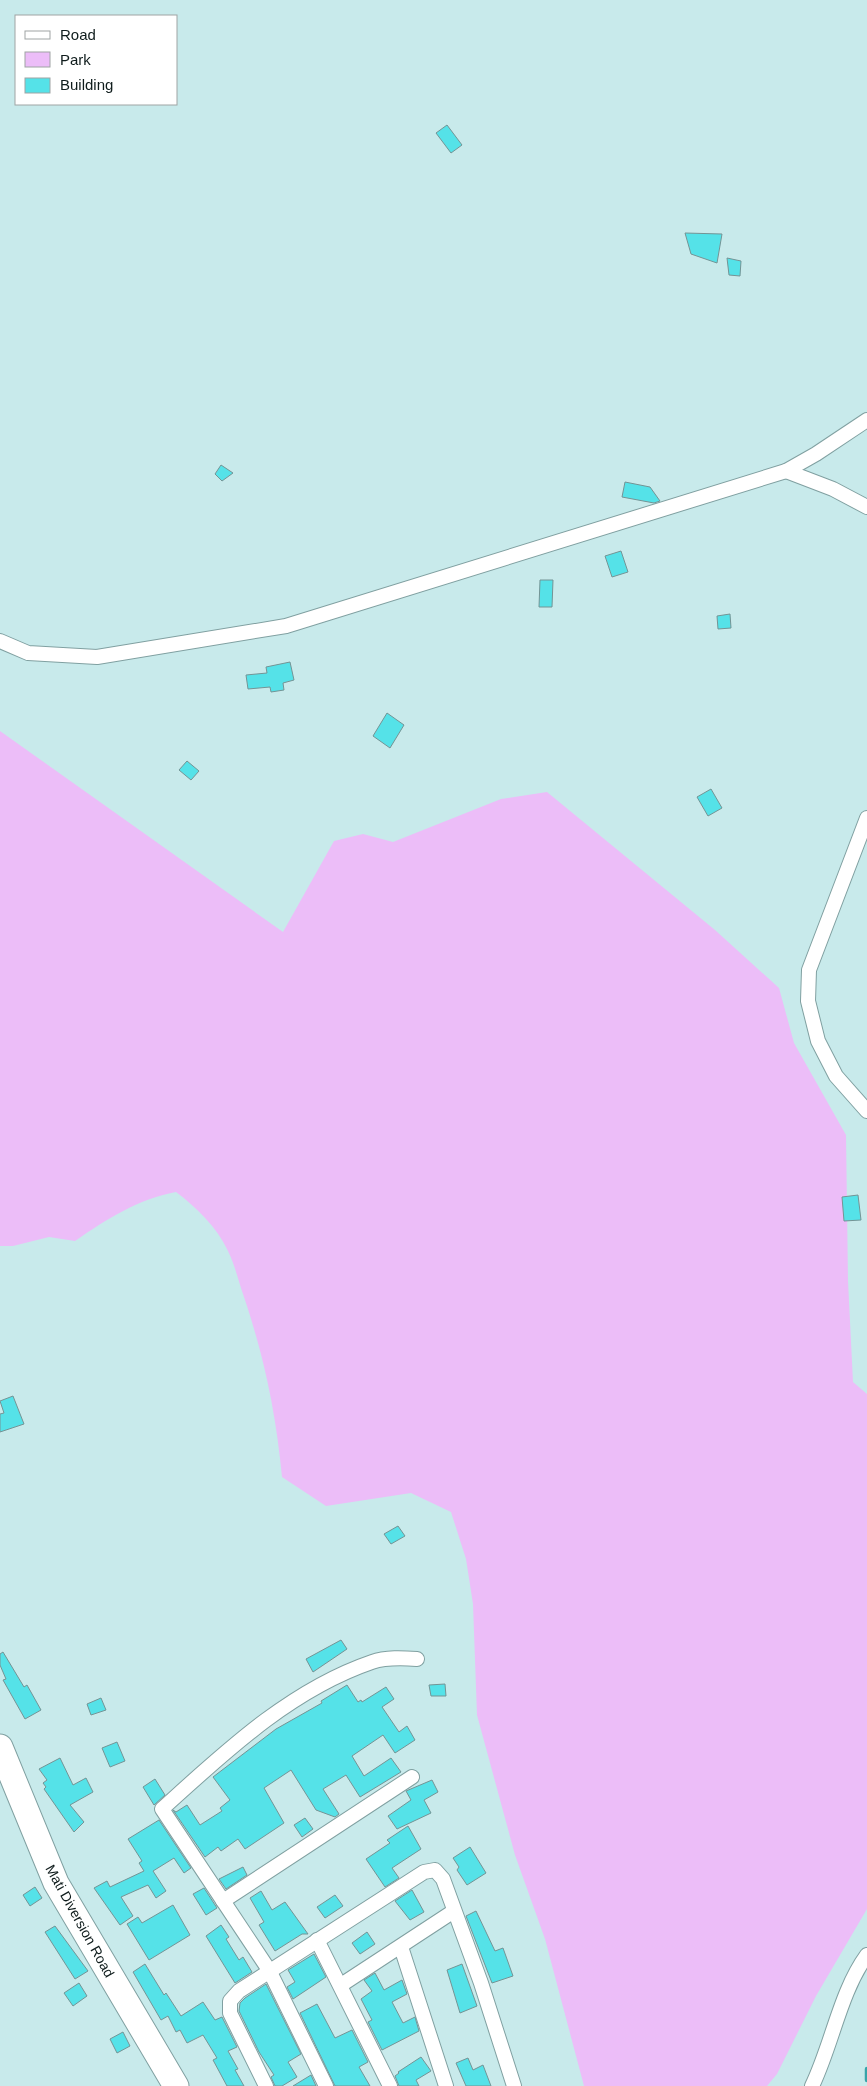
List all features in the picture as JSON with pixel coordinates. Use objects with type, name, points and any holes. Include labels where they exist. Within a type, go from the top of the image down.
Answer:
[{"type":"highway","name":"Mati Diversion Road","points":[[0,1747],[56,1883],[176,2086]]},
{"type":"street","points":[[0,641],[28,653],[97,658],[286,626],[786,470],[816,454],[867,420]]},
{"type":"street","points":[[786,470],[833,489],[867,507]]},
{"type":"street","points":[[867,818],[809,970],[808,1001],[818,1041],[836,1076],[867,1111]]},
{"type":"street","points":[[326,2086],[269,1970],[162,1809],[229,1749],[289,1704],[325,1683],[373,1661],[417,1659]]},
{"type":"street","points":[[223,1901],[412,1777]]},
{"type":"street","points":[[266,2086],[229,2008],[234,1995],[269,1970],[317,1940],[429,1871],[436,1870],[440,1873],[481,1983],[514,2086]]},
{"type":"street","points":[[341,1985],[454,1911]]},
{"type":"street","points":[[317,1940],[390,2086]]},
{"type":"street","points":[[401,1947],[446,2086]]},
{"type":"street","points":[[812,2086],[822,2065],[838,2014],[867,1955]]},
{"type":"green space","points":[[0,731],[283,932],[334,841],[363,834],[393,842],[501,799],[547,792],[715,930],[779,988],[794,1043],[846,1135],[848,1281],[853,1382],[867,1394],[867,1909],[816,1996],[777,2074],[767,2086],[584,2086],[545,1939],[515,1855],[477,1715],[473,1604],[466,1559],[451,1512],[411,1493],[326,1506],[282,1477],[268,1385],[250,1317],[230,1256],[218,1234],[205,1218],[176,1192],[162,1195],[123,1211],[75,1241],[49,1237],[13,1246],[0,1246]]},
{"type":"building","points":[[447,125],[462,145],[451,153],[436,133]]},
{"type":"building","points":[[685,233],[722,234],[717,263],[691,254]]},
{"type":"building","points":[[727,258],[741,261],[740,276],[729,275]]},
{"type":"building","points":[[221,465],[233,473],[222,481],[215,474]]},
{"type":"building","points":[[625,482],[650,487],[660,501],[654,503],[622,497]]},
{"type":"building","points":[[621,551],[628,572],[612,577],[605,556]]},
{"type":"building","points":[[540,580],[553,580],[552,607],[539,607]]},
{"type":"building","points":[[730,614],[731,628],[718,629],[717,616]]},
{"type":"building","points":[[290,662],[294,680],[283,683],[284,690],[271,692],[270,687],[248,689],[246,675],[267,673],[266,667]]},
{"type":"building","points":[[387,713],[404,725],[390,748],[373,736]]},
{"type":"building","points":[[187,761],[199,771],[191,780],[179,770]]},
{"type":"building","points":[[711,789],[722,808],[708,816],[697,797]]},
{"type":"building","points":[[858,1195],[861,1220],[844,1221],[842,1197]]},
{"type":"building","points":[[13,1396],[24,1424],[0,1432],[0,1414],[4,1413],[0,1401]]},
{"type":"building","points":[[398,1526],[405,1536],[391,1544],[384,1534]]},
{"type":"building","points":[[341,1640],[347,1649],[313,1672],[306,1659]]},
{"type":"building","points":[[3,1652],[24,1687],[27,1685],[41,1710],[25,1719],[3,1680],[6,1679],[0,1665],[0,1654]]},
{"type":"building","points":[[445,1684],[446,1696],[431,1696],[429,1685]]},
{"type":"building","points":[[347,1685],[358,1702],[361,1700],[362,1702],[386,1687],[394,1699],[382,1707],[399,1732],[407,1726],[415,1740],[395,1753],[383,1735],[352,1756],[364,1776],[391,1758],[401,1772],[360,1797],[346,1775],[323,1789],[339,1814],[335,1817],[316,1810],[291,1770],[264,1788],[284,1823],[245,1849],[238,1839],[221,1851],[218,1847],[205,1857],[173,1810],[176,1812],[187,1805],[200,1825],[222,1811],[220,1808],[230,1800],[213,1777],[276,1729],[322,1703],[321,1701]]},
{"type":"building","points":[[101,1698],[106,1710],[91,1715],[87,1704]]},
{"type":"building","points":[[117,1742],[125,1761],[110,1767],[102,1748]]},
{"type":"building","points":[[60,1758],[73,1785],[86,1778],[93,1792],[70,1805],[84,1822],[74,1832],[44,1789],[46,1787],[43,1783],[47,1780],[39,1769]]},
{"type":"building","points":[[155,1779],[165,1795],[154,1805],[143,1787]]},
{"type":"building","points":[[432,1780],[438,1792],[424,1800],[431,1813],[397,1829],[388,1816],[411,1800],[406,1791]]},
{"type":"building","points":[[305,1818],[313,1829],[302,1837],[294,1825]]},
{"type":"building","points":[[159,1820],[191,1868],[184,1873],[174,1858],[153,1871],[166,1891],[156,1898],[148,1885],[121,1897],[133,1916],[120,1925],[94,1888],[107,1881],[110,1887],[144,1871],[139,1863],[142,1861],[128,1839]]},
{"type":"building","points":[[408,1826],[421,1849],[392,1868],[399,1878],[385,1887],[366,1859],[390,1843],[387,1840]]},
{"type":"building","points":[[470,1847],[486,1873],[467,1885],[457,1870],[459,1867],[453,1858]]},
{"type":"building","points":[[243,1867],[247,1875],[226,1889],[219,1879]]},
{"type":"building","points":[[35,1887],[42,1898],[30,1906],[23,1895]]},
{"type":"building","points":[[204,1888],[217,1908],[206,1915],[193,1894]]},
{"type":"building","points":[[412,1890],[424,1912],[410,1920],[395,1901]]},
{"type":"building","points":[[261,1891],[272,1910],[285,1902],[308,1934],[302,1934],[275,1951],[259,1925],[264,1922],[250,1898]]},
{"type":"building","points":[[335,1895],[343,1906],[325,1918],[317,1907]]},
{"type":"building","points":[[173,1905],[190,1935],[149,1960],[127,1924],[138,1917],[142,1923]]},
{"type":"building","points":[[476,1911],[495,1951],[503,1948],[513,1976],[492,1983],[466,1916]]},
{"type":"building","points":[[221,1925],[229,1937],[226,1939],[239,1960],[243,1957],[252,1972],[235,1983],[206,1936]]},
{"type":"building","points":[[55,1926],[88,1971],[75,1979],[45,1932]]},
{"type":"building","points":[[367,1932],[375,1944],[360,1954],[352,1943]]},
{"type":"building","points":[[314,1954],[326,1977],[293,1999],[287,1987],[295,1982],[288,1970]]},
{"type":"building","points":[[145,1964],[164,1995],[166,1993],[181,2016],[203,2002],[215,2020],[222,2017],[237,2047],[228,2051],[238,2069],[235,2070],[244,2086],[227,2086],[213,2060],[217,2058],[203,2035],[187,2043],[180,2030],[176,2032],[168,2016],[161,2020],[133,1972]]},
{"type":"building","points":[[462,1964],[477,2006],[460,2013],[447,1970]]},
{"type":"building","points":[[375,1973],[384,1990],[402,1980],[407,1994],[392,2002],[403,2023],[415,2017],[419,2031],[382,2050],[368,2022],[372,2020],[361,1999],[372,1991],[364,1980]]},
{"type":"building","points":[[79,1983],[87,1996],[73,2006],[64,1993]]},
{"type":"building","points":[[266,1984],[301,2054],[288,2062],[297,2077],[282,2086],[275,2086],[271,2077],[274,2075],[259,2052],[239,2011],[240,2003],[245,1998]]},
{"type":"building","points":[[317,2004],[335,2038],[352,2030],[368,2062],[359,2067],[370,2086],[335,2086],[300,2013]]},
{"type":"building","points":[[123,2032],[130,2046],[117,2053],[110,2039]]},
{"type":"building","points":[[421,2057],[431,2071],[416,2080],[419,2086],[399,2086],[395,2076],[398,2072]]},
{"type":"building","points":[[468,2058],[473,2070],[483,2065],[491,2086],[466,2086],[456,2063]]},
{"type":"building","points":[[311,2075],[316,2086],[293,2086]]},
{"type":"waterway","points":[[867,2069],[867,2080]]}]
